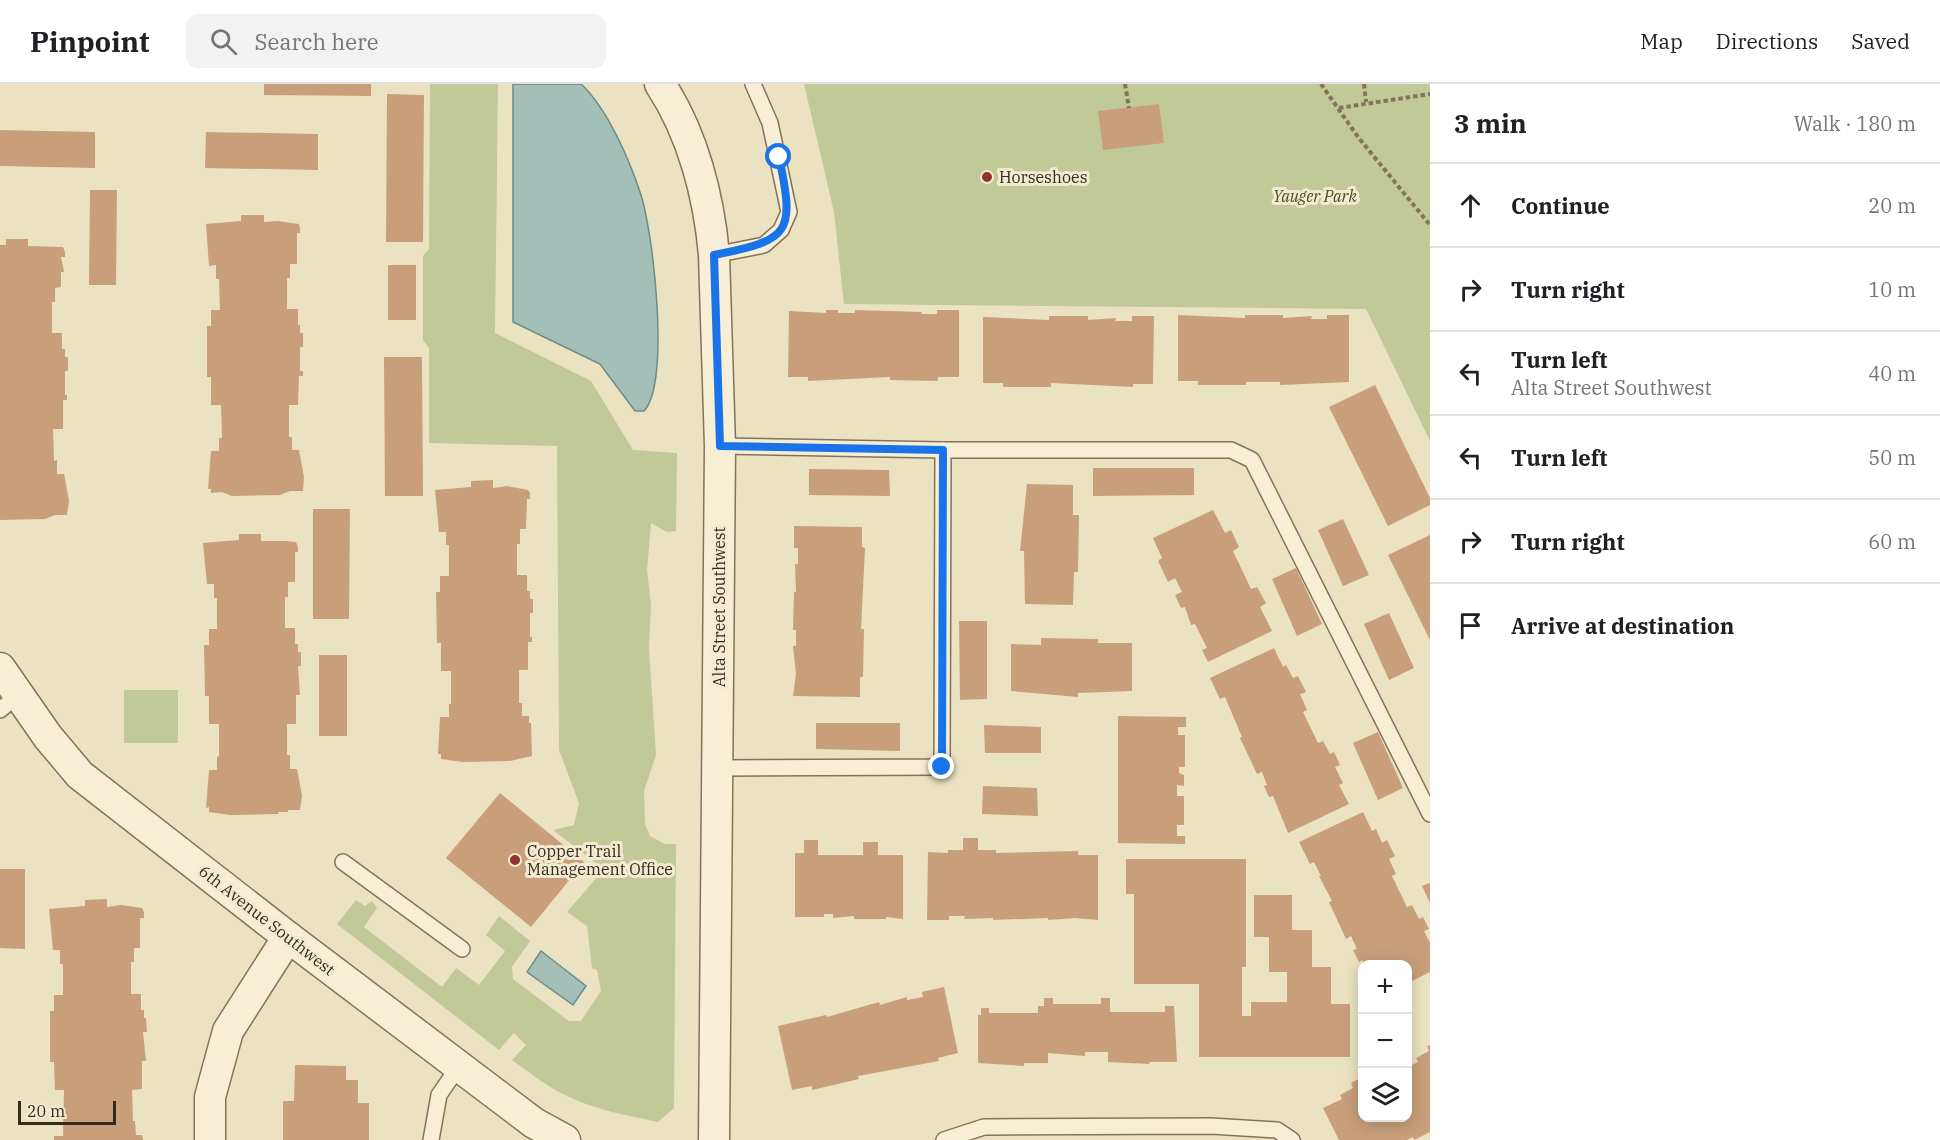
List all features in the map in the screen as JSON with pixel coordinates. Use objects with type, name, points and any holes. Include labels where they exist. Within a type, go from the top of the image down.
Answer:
[{"type":"street","name":"Alta Street Southwest","points":[[660,84],[684,130],[699,172],[712,226],[714,255],[720,446],[714,1140]]},
{"type":"street","name":"6th Avenue Southwest","points":[[0,668],[10,702],[48,737],[80,775],[288,937],[459,1066],[534,1122],[565,1140]]},
{"type":"street","points":[[210,1140],[210,1097],[228,1031],[288,937]]},
{"type":"lane","points":[[714,255],[764,244],[781,230],[789,212],[770,123],[753,84]]},
{"type":"lane","points":[[720,446],[943,450],[1231,450],[1252,460],[1430,814]]},
{"type":"lane","points":[[717,768],[942,767],[943,450]]},
{"type":"lane","points":[[343,862],[462,949]]},
{"type":"lane","points":[[431,1140],[439,1095],[459,1066]]},
{"type":"lane","points":[[944,1140],[984,1127],[1199,1126],[1277,1130],[1292,1140]]},
{"type":"path","points":[[1125,84],[1129,108]]},
{"type":"path","points":[[1321,84],[1358,137],[1430,225]]},
{"type":"path","points":[[1364,84],[1366,102]]},
{"type":"path","points":[[1338,108],[1430,94]]},
{"type":"green space","points":[[430,84],[498,84],[495,333],[591,381],[633,450],[677,453],[676,531],[667,532],[651,523],[647,570],[651,605],[649,649],[656,755],[644,791],[645,824],[650,836],[665,844],[676,844],[674,1108],[658,1122],[589,1105],[539,1080],[512,1060],[526,1045],[514,1033],[499,1050],[337,924],[356,900],[365,906],[372,901],[377,908],[364,927],[442,987],[456,968],[479,985],[505,951],[486,935],[499,916],[530,941],[512,967],[513,979],[569,1021],[581,1021],[601,991],[597,970],[592,968],[587,926],[567,912],[599,875],[597,864],[553,830],[574,825],[579,803],[559,750],[557,446],[429,443],[429,348],[423,340],[423,256],[429,249]]},
{"type":"green space","name":"Yauger Park","points":[[804,84],[1430,84],[1430,441],[1366,309],[844,304],[834,212]]},
{"type":"green space","points":[[124,690],[178,690],[178,743],[124,743]]},
{"type":"water","points":[[513,84],[581,84],[600,106],[630,165],[645,211],[657,305],[657,370],[652,395],[644,411],[635,411],[600,364],[513,322]]},
{"type":"water","points":[[541,951],[586,986],[573,1005],[527,972]]},
{"type":"building","points":[[264,84],[371,84],[371,96],[264,95]]},
{"type":"building","points":[[387,94],[424,95],[423,242],[386,242]]},
{"type":"building","points":[[1159,104],[1164,143],[1103,150],[1098,111]]},
{"type":"building","points":[[0,130],[95,132],[95,168],[0,166]]},
{"type":"building","points":[[206,132],[318,134],[318,170],[205,168]]},
{"type":"building","points":[[90,190],[117,190],[116,285],[89,285]]},
{"type":"building","points":[[241,215],[264,215],[264,222],[299,224],[300,228],[300,233],[297,233],[297,264],[290,264],[290,278],[287,278],[287,309],[298,309],[298,325],[300,325],[300,333],[303,333],[303,347],[300,347],[300,371],[303,371],[303,376],[299,376],[298,405],[289,405],[289,437],[292,437],[292,450],[299,450],[304,477],[303,491],[290,491],[280,495],[232,496],[222,492],[211,493],[211,489],[208,489],[211,451],[219,451],[219,438],[222,438],[221,405],[211,405],[211,377],[207,377],[207,326],[211,326],[211,310],[220,310],[219,279],[216,279],[216,265],[209,266],[206,224],[241,221]]},
{"type":"building","points":[[6,239],[28,239],[28,246],[63,247],[65,252],[65,257],[61,257],[64,272],[61,272],[61,287],[55,288],[55,302],[52,302],[52,333],[62,333],[62,349],[65,349],[65,357],[68,357],[68,371],[65,371],[67,400],[63,400],[63,429],[53,429],[54,461],[57,460],[57,474],[64,474],[69,501],[67,515],[55,515],[45,519],[0,520],[0,245],[6,245]]},
{"type":"building","points":[[388,265],[416,265],[416,320],[388,320]]},
{"type":"building","points":[[826,310],[838,310],[838,313],[855,313],[855,310],[937,314],[937,310],[959,310],[959,377],[938,377],[938,381],[890,380],[890,377],[808,381],[808,377],[788,377],[789,311],[826,313]]},
{"type":"building","points":[[1178,315],[1245,318],[1245,315],[1283,315],[1283,318],[1312,316],[1311,319],[1327,319],[1327,315],[1349,315],[1349,382],[1280,385],[1280,382],[1246,382],[1246,385],[1198,385],[1198,381],[1178,381]]},
{"type":"building","points":[[1049,316],[1088,316],[1088,320],[1116,318],[1115,321],[1132,321],[1132,316],[1154,316],[1153,384],[1133,384],[1133,387],[1051,383],[1051,387],[1003,387],[1003,383],[983,383],[983,317],[1049,320]]},
{"type":"building","points":[[384,357],[422,357],[423,496],[385,496]]},
{"type":"building","points":[[1375,385],[1430,498],[1430,505],[1388,526],[1329,407]]},
{"type":"building","points":[[1093,468],[1194,468],[1194,495],[1093,496]]},
{"type":"building","points":[[809,469],[889,470],[890,496],[809,495]]},
{"type":"building","points":[[493,480],[493,488],[507,486],[528,490],[530,493],[530,499],[527,499],[526,529],[520,529],[520,544],[517,544],[517,575],[527,575],[527,591],[530,591],[530,599],[533,599],[533,613],[530,613],[532,642],[528,642],[528,670],[519,670],[519,703],[522,703],[522,716],[529,716],[529,723],[531,723],[532,756],[510,761],[462,762],[441,759],[441,754],[438,754],[440,717],[449,717],[451,671],[441,671],[441,643],[437,643],[436,592],[440,592],[440,576],[449,576],[449,545],[446,545],[446,532],[439,532],[435,490],[471,487],[471,481]]},
{"type":"building","points":[[1027,484],[1073,485],[1073,515],[1079,515],[1078,572],[1074,572],[1073,605],[1025,604],[1024,551],[1020,551]]},
{"type":"building","points":[[313,509],[350,509],[349,619],[313,619]]},
{"type":"building","points":[[1213,510],[1225,533],[1231,530],[1239,547],[1233,551],[1251,589],[1257,587],[1266,603],[1260,607],[1272,631],[1208,662],[1202,650],[1207,648],[1195,624],[1191,625],[1185,607],[1181,608],[1175,595],[1182,592],[1175,578],[1168,582],[1158,561],[1162,558],[1153,538]]},
{"type":"building","points":[[1343,519],[1369,575],[1343,586],[1318,530]]},
{"type":"building","points":[[794,526],[862,527],[862,547],[865,548],[861,629],[864,629],[863,677],[860,677],[860,697],[793,696],[796,674],[793,646],[796,646],[796,630],[793,630],[794,592],[796,592],[795,564],[798,564],[798,548],[794,548]]},
{"type":"building","points":[[239,534],[261,534],[261,541],[296,542],[298,547],[298,552],[295,552],[295,582],[288,582],[288,597],[285,597],[285,628],[295,628],[295,644],[298,644],[298,652],[301,652],[301,666],[298,666],[300,695],[296,695],[296,724],[287,724],[287,755],[290,755],[290,769],[297,769],[302,796],[300,810],[288,810],[288,812],[278,812],[279,814],[230,815],[209,812],[209,807],[206,808],[209,770],[217,770],[219,724],[209,724],[209,696],[205,696],[204,645],[209,645],[209,629],[217,629],[217,598],[214,598],[214,584],[207,584],[203,543],[239,540]]},
{"type":"building","points":[[1430,535],[1430,640],[1388,555]]},
{"type":"building","points":[[1296,568],[1322,624],[1297,636],[1272,579]]},
{"type":"building","points":[[1389,613],[1414,668],[1389,680],[1364,624]]},
{"type":"building","points":[[959,621],[987,621],[987,699],[960,700]]},
{"type":"building","points":[[1041,638],[1098,639],[1098,643],[1132,643],[1132,691],[1078,693],[1078,697],[1011,691],[1011,644],[1041,645]]},
{"type":"building","points":[[1274,648],[1283,667],[1286,665],[1293,678],[1298,676],[1306,692],[1300,694],[1307,710],[1303,712],[1318,743],[1323,741],[1330,754],[1334,752],[1340,765],[1335,767],[1343,783],[1339,785],[1349,804],[1288,833],[1273,796],[1269,797],[1264,786],[1267,785],[1262,772],[1257,774],[1240,738],[1242,737],[1225,697],[1220,699],[1210,678]]},
{"type":"building","points":[[319,655],[347,655],[347,736],[319,736]]},
{"type":"building","points":[[1118,716],[1186,717],[1186,727],[1178,727],[1178,735],[1185,735],[1185,767],[1179,767],[1179,773],[1184,775],[1184,786],[1177,785],[1177,796],[1184,796],[1184,825],[1177,825],[1177,836],[1185,836],[1185,844],[1118,843]]},
{"type":"building","points":[[816,723],[900,723],[900,751],[816,749]]},
{"type":"building","points":[[984,725],[1041,727],[1041,753],[985,753]]},
{"type":"building","points":[[1378,732],[1403,788],[1378,800],[1353,743]]},
{"type":"building","points":[[983,786],[1037,788],[1038,816],[982,814]]},
{"type":"building","name":"Copper Trail Management Office","points":[[500,793],[584,862],[531,927],[446,858]]},
{"type":"building","points":[[1363,812],[1372,831],[1376,829],[1382,843],[1387,840],[1395,856],[1389,859],[1396,874],[1392,876],[1407,907],[1412,905],[1419,919],[1423,917],[1429,929],[1424,931],[1430,943],[1430,972],[1412,981],[1412,960],[1358,960],[1353,950],[1357,949],[1351,936],[1346,939],[1314,862],[1310,864],[1299,842]]},
{"type":"building","points":[[963,838],[978,838],[978,850],[996,850],[996,853],[1078,851],[1078,855],[1098,855],[1098,920],[1075,918],[1048,920],[1048,918],[993,920],[993,918],[964,919],[965,916],[949,916],[949,920],[927,920],[928,852],[948,853],[948,850],[963,850]]},
{"type":"building","points":[[804,840],[818,840],[818,855],[863,855],[863,842],[878,842],[878,855],[903,855],[903,919],[886,917],[886,919],[854,919],[854,916],[833,918],[833,914],[824,914],[824,917],[795,917],[795,853],[804,853]]},
{"type":"building","points":[[1126,859],[1246,859],[1246,967],[1242,967],[1242,1016],[1251,1016],[1251,1002],[1287,1002],[1287,972],[1269,972],[1269,937],[1254,937],[1254,895],[1292,895],[1292,930],[1312,930],[1312,967],[1331,967],[1331,1004],[1350,1004],[1350,1057],[1199,1057],[1199,984],[1134,984],[1134,894],[1126,894]]},
{"type":"building","points":[[0,869],[25,869],[25,949],[0,948]]},
{"type":"building","points":[[1430,883],[1430,903],[1422,886]]},
{"type":"building","points":[[107,899],[107,907],[121,905],[142,908],[144,912],[144,918],[140,918],[140,948],[134,948],[134,962],[131,962],[131,994],[141,994],[141,1010],[144,1010],[147,1032],[143,1032],[146,1061],[142,1061],[142,1089],[132,1090],[136,1135],[142,1135],[143,1140],[54,1140],[54,1136],[63,1136],[64,1090],[55,1090],[54,1062],[50,1062],[50,1011],[54,1011],[54,995],[63,995],[63,964],[60,964],[60,950],[53,950],[49,909],[85,906],[85,900]]},
{"type":"building","points":[[944,987],[958,1053],[938,1058],[939,1061],[858,1076],[859,1079],[812,1090],[812,1086],[792,1090],[778,1026],[826,1015],[827,1017],[879,1002],[880,1005],[907,997],[907,1000],[923,997],[922,992]]},
{"type":"building","points":[[1044,998],[1053,998],[1053,1004],[1101,1004],[1101,998],[1110,998],[1110,1012],[1165,1012],[1165,1006],[1174,1006],[1177,1062],[1149,1062],[1150,1064],[1108,1062],[1108,1052],[1085,1052],[1085,1056],[1048,1053],[1048,1063],[1024,1063],[1024,1066],[978,1063],[978,1015],[981,1015],[981,1008],[989,1008],[989,1013],[1038,1013],[1038,1006],[1044,1006]]},
{"type":"building","points":[[1430,1045],[1430,1132],[1414,1140],[1413,1137],[1407,1140],[1339,1140],[1323,1108],[1342,1099],[1340,1095],[1353,1088],[1351,1083],[1358,1079],[1358,1122],[1412,1122],[1412,1065],[1418,1062],[1416,1058],[1429,1051],[1427,1046]]},
{"type":"building","points":[[295,1065],[346,1066],[346,1080],[358,1080],[358,1103],[369,1103],[369,1140],[283,1140],[283,1101],[294,1101]]},
{"type":"place","name":"Horseshoes","points":[[987,177]]},
{"type":"place","name":"Copper Trail Management Office","points":[[515,860]]},
{"type":"route","points":[[779,157],[789,212],[781,230],[764,244],[714,255],[720,446],[943,450],[942,767]]}]
